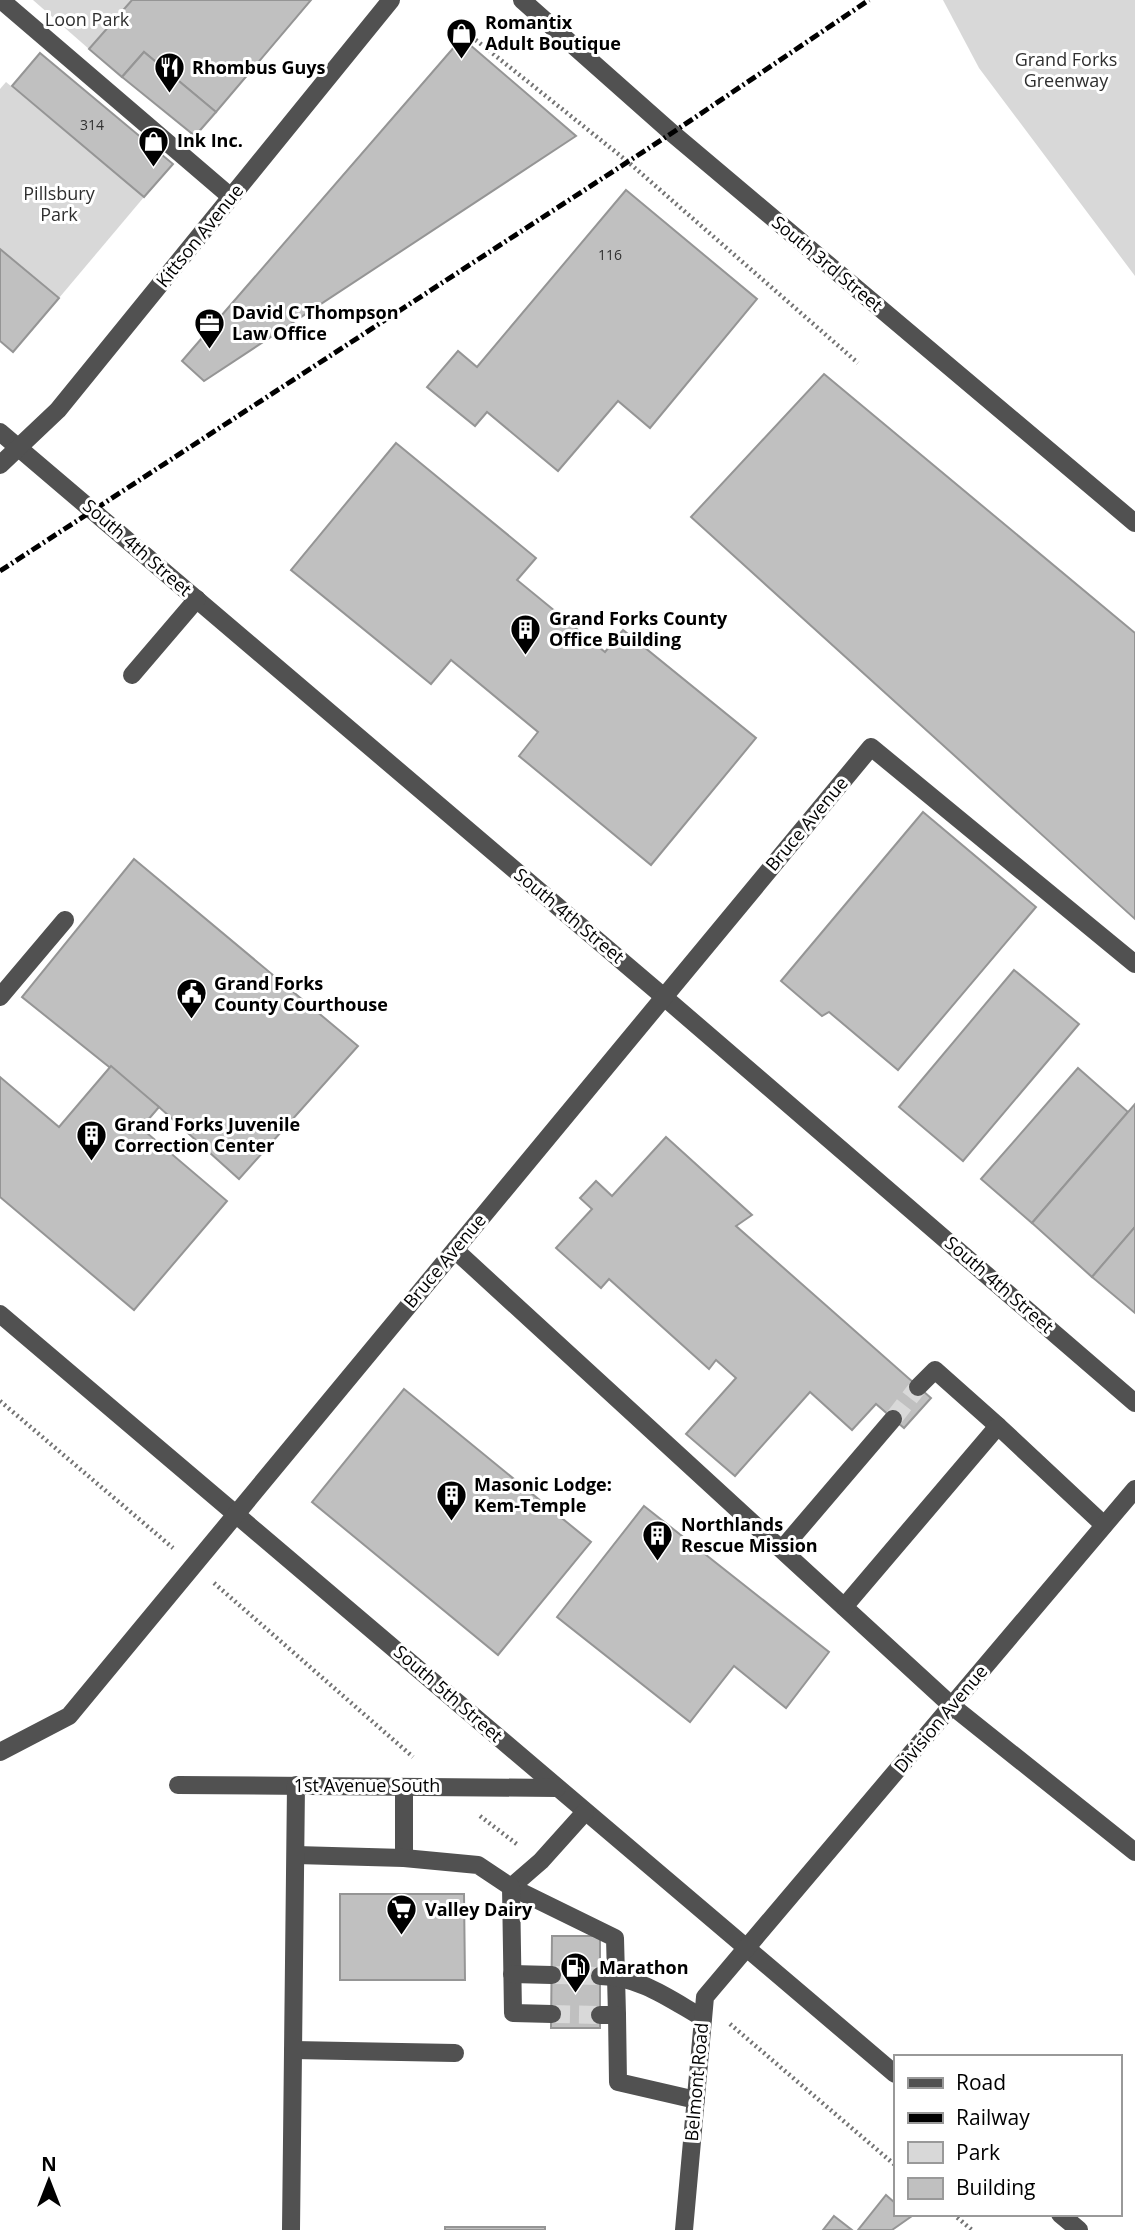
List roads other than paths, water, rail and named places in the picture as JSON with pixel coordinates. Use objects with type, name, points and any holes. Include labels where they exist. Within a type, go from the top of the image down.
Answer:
[{"type":"street","points":[[1,0],[231,197]]},
{"type":"street","name":"Kittson Avenue","points":[[0,465],[58,410],[391,0]]},
{"type":"street","name":"South 3rd Street","points":[[522,0],[672,133],[1135,523]]},
{"type":"street","name":"South 4th Street","points":[[0,432],[664,997],[1135,1403]]},
{"type":"street","points":[[132,675],[197,599]]},
{"type":"street","name":"Bruce Avenue","points":[[0,1752],[69,1716],[871,747],[1135,964]]},
{"type":"street","points":[[0,997],[65,920]]},
{"type":"street","points":[[455,1250],[952,1706],[1135,1852]]},
{"type":"street","name":"South 5th Street","points":[[0,1314],[238,1513],[894,2073]]},
{"type":"street","points":[[918,1387],[935,1370],[1104,1525]]},
{"type":"street","points":[[782,1549],[892,1419]]},
{"type":"street","points":[[844,1607],[998,1426]]},
{"type":"street","name":"Division Avenue","points":[[746,1948],[1135,1489]]},
{"type":"street","name":"1st Avenue South","points":[[177,1785],[557,1788]]},
{"type":"street","points":[[291,2230],[296,1785]]},
{"type":"street","points":[[404,1787],[404,1858]]},
{"type":"street","points":[[552,2014],[513,2013],[511,1887],[541,1861],[585,1812]]},
{"type":"street","points":[[296,1856],[404,1858],[478,1865],[511,1887],[615,1938],[609,1976],[608,2015],[618,2082],[696,2101]]},
{"type":"street","name":"Belmont Road","points":[[684,2230],[705,1997],[746,1948]]},
{"type":"street","points":[[512,1974],[552,1975]]},
{"type":"street","points":[[609,1976],[644,1983],[703,2018]]},
{"type":"street","points":[[293,2050],[456,2053]]},
{"type":"street","points":[[1062,2216],[1079,2230]]},
{"type":"tunnel","points":[[893,1419],[918,1387]]},
{"type":"tunnel","points":[[552,1975],[600,1976]]},
{"type":"tunnel","points":[[552,2014],[600,2015]]},
{"type":"railway","points":[[0,571],[672,133],[869,0]]},
{"type":"place","name":"Romantix Adult Boutique","points":[[462,60]]},
{"type":"place","name":"Rhombus Guys","points":[[169,95]]},
{"type":"place","name":"Ink Inc.","points":[[154,168]]},
{"type":"place","name":"David C Thompson Law Office","points":[[209,350]]},
{"type":"place","name":"Grand Forks County Office Building","points":[[526,656]]},
{"type":"place","name":"Grand Forks County Courthouse","points":[[191,1021]]},
{"type":"place","name":"Grand Forks Juvenile Correction Center","points":[[91,1162]]},
{"type":"place","name":"Masonic Lodge: Kem-Temple","points":[[451,1522]]},
{"type":"place","name":"Northlands Rescue Mission","points":[[658,1562]]},
{"type":"place","name":"Valley Dairy","points":[[402,1937]]},
{"type":"place","name":"Marathon","points":[[576,1995]]},
{"type":"park label","name":"Loon Park","points":[[87,20]]},
{"type":"park label","name":"Grand Forks Greenway","points":[[1066,70]]},
{"type":"park label","name":"Pillsbury Park","points":[[59,204]]}]
